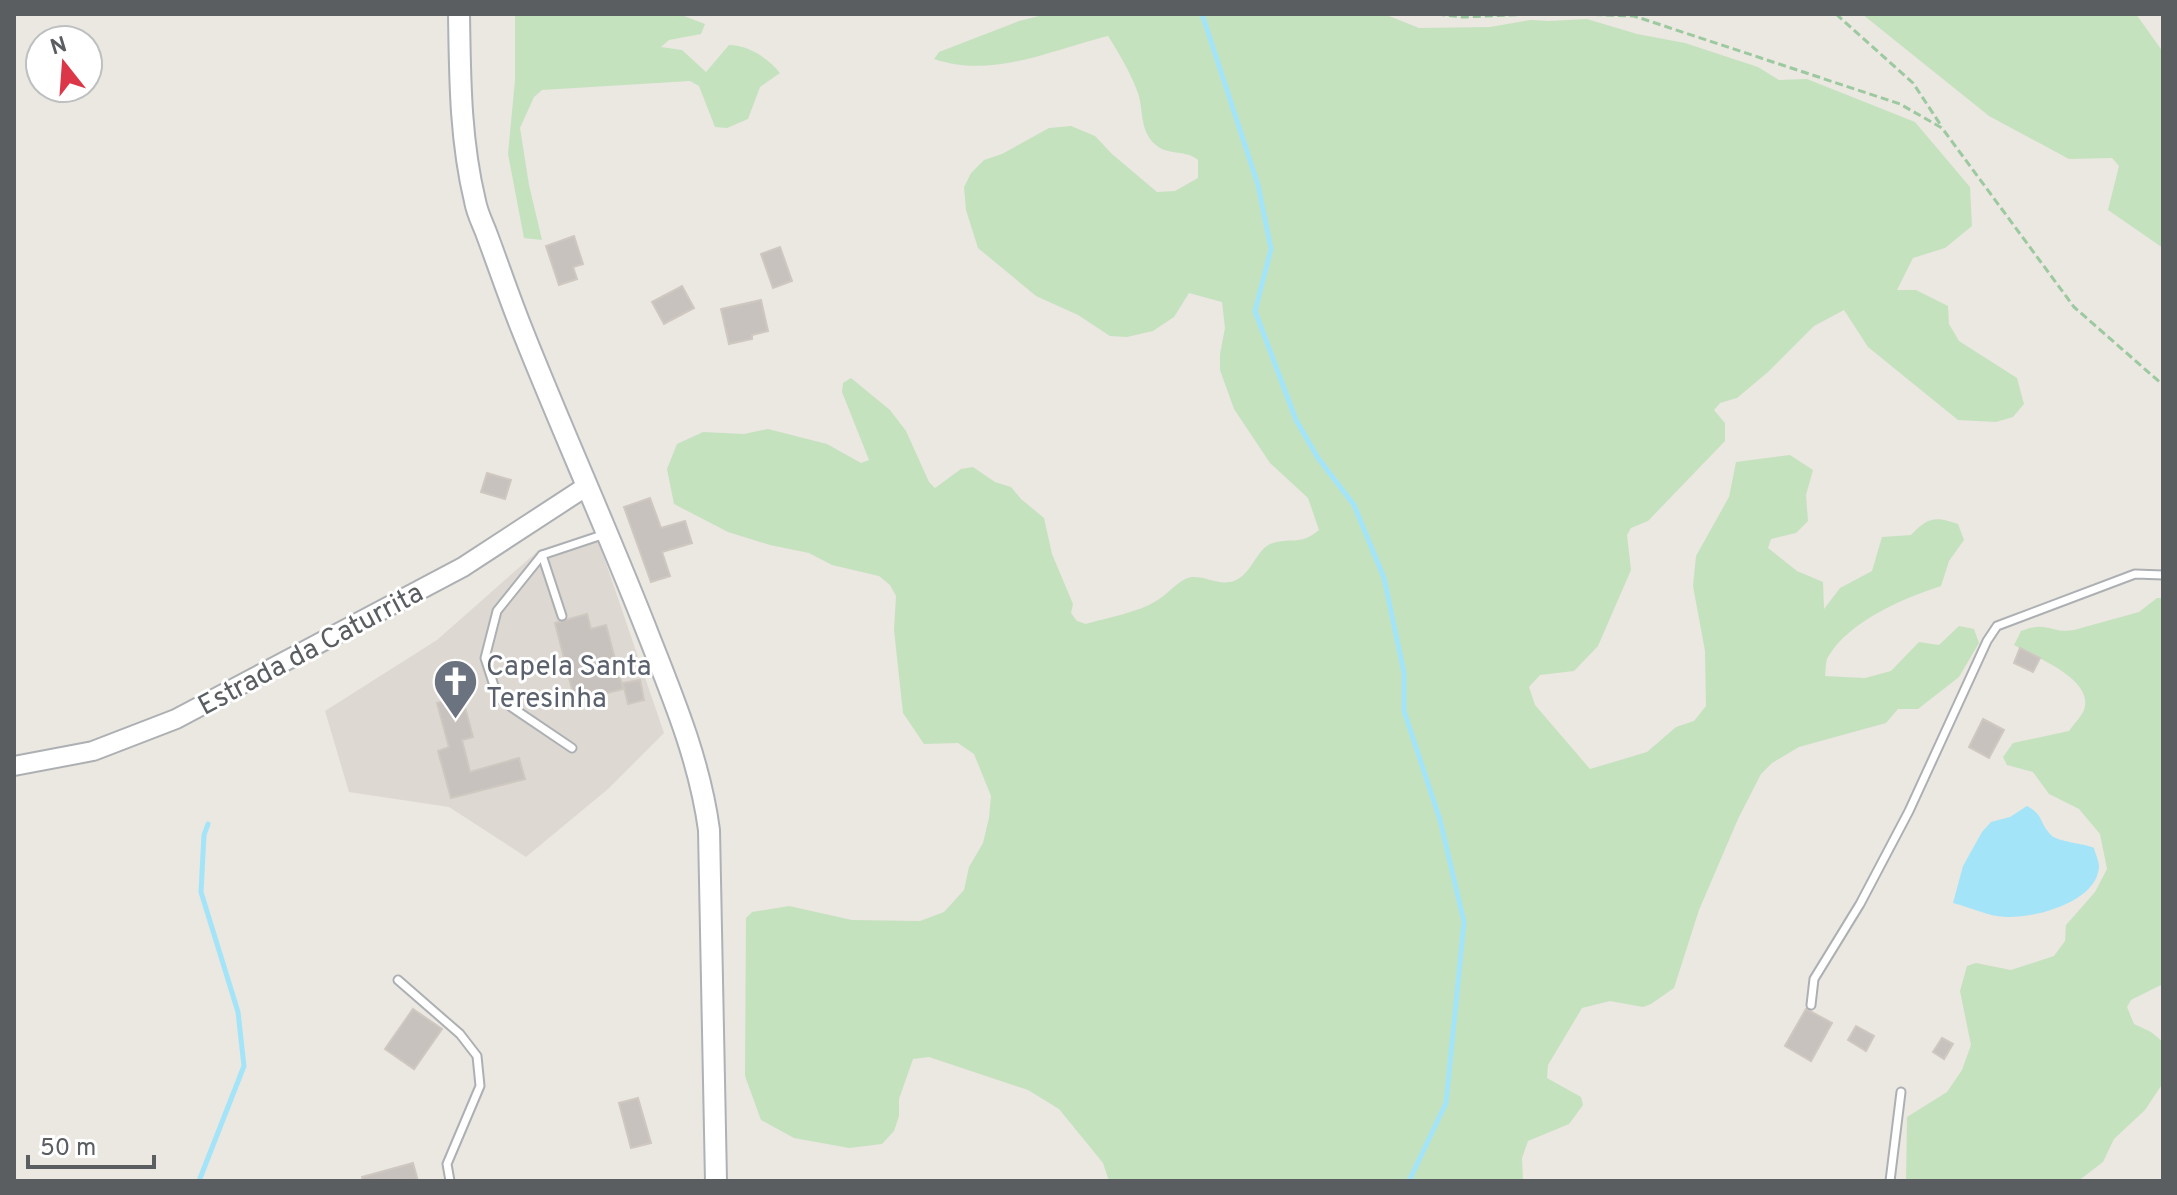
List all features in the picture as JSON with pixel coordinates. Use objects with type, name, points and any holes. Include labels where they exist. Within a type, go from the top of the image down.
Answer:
[{"type":"main road","points":[[459,14],[465,153],[475,205],[498,270],[609,533],[688,738],[704,797],[709,830],[720,1180]]},
{"type":"street","name":"Estrada da Caturrita","points":[[14,766],[93,751],[176,719],[463,567],[587,486]]},
{"type":"lane","points":[[572,748],[498,698],[485,658],[497,611],[542,555],[609,533]]},
{"type":"lane","points":[[542,555],[562,616]]},
{"type":"lane","points":[[1811,1005],[1814,979],[1860,904],[1909,811],[1987,641],[1997,626],[2135,574],[2163,575]]},
{"type":"lane","points":[[398,980],[460,1034],[477,1056],[480,1086],[447,1164],[450,1181]]},
{"type":"lane","points":[[1890,1181],[1901,1092]]},
{"type":"path","points":[[738,14],[888,14]]},
{"type":"path","points":[[1437,14],[1462,17],[1536,14]]},
{"type":"path","points":[[1582,14],[1634,16],[1900,104],[1942,128]]},
{"type":"path","points":[[1836,14],[1913,83],[1942,128],[2074,307],[2163,385]]},
{"type":"shaded area","points":[[596,534],[664,733],[608,789],[526,857],[449,807],[349,792],[325,711],[437,640],[539,550]]},
{"type":"green space","points":[[515,14],[679,14],[705,24],[701,34],[669,40],[661,47],[682,50],[706,72],[729,45],[743,47],[770,62],[780,73],[760,87],[748,119],[727,128],[715,127],[699,86],[690,81],[542,90],[534,97],[520,128],[542,240],[524,238],[508,154],[515,80]]},
{"type":"green space","points":[[1047,14],[1384,14],[1419,28],[1490,27],[1530,20],[1587,19],[1637,34],[1685,43],[1758,67],[1779,80],[1807,79],[1915,122],[1970,187],[1972,226],[1945,248],[1913,258],[1897,290],[1916,290],[1948,306],[1949,324],[1959,341],[2017,378],[2024,404],[2013,417],[1996,422],[1958,420],[1868,347],[1844,310],[1814,326],[1737,398],[1720,403],[1714,410],[1725,423],[1725,441],[1648,521],[1631,528],[1627,535],[1631,570],[1598,646],[1574,671],[1540,675],[1529,687],[1535,705],[1590,769],[1647,752],[1676,727],[1694,721],[1706,706],[1705,651],[1693,586],[1696,556],[1729,497],[1736,462],[1790,455],[1813,470],[1806,495],[1808,521],[1796,533],[1771,539],[1768,548],[1797,571],[1823,582],[1824,609],[1840,588],[1872,571],[1882,537],[1911,535],[1927,522],[1938,519],[1958,524],[1964,540],[1949,561],[1941,586],[1878,612],[1849,632],[1828,657],[1825,676],[1865,678],[1891,671],[1919,642],[1939,645],[1959,626],[1974,629],[1979,643],[1959,677],[1918,709],[1898,709],[1886,723],[1799,747],[1772,763],[1761,774],[1699,910],[1674,988],[1643,1007],[1610,1001],[1582,1008],[1548,1065],[1547,1078],[1581,1097],[1583,1105],[1569,1124],[1528,1141],[1522,1158],[1523,1181],[1109,1181],[1103,1163],[1059,1109],[1028,1090],[929,1057],[913,1059],[899,1099],[899,1116],[894,1131],[882,1144],[849,1148],[794,1138],[761,1120],[745,1076],[746,918],[752,912],[789,906],[852,920],[920,921],[944,912],[964,890],[969,867],[983,843],[991,796],[974,754],[958,743],[924,744],[903,713],[894,630],[896,596],[890,585],[879,576],[832,565],[809,553],[728,532],[674,504],[667,469],[677,444],[703,432],[744,434],[768,429],[827,444],[861,463],[869,460],[842,392],[843,383],[851,378],[890,410],[906,431],[929,482],[935,488],[961,469],[973,467],[995,482],[1011,487],[1044,518],[1052,554],[1073,604],[1071,613],[1077,621],[1086,624],[1149,605],[1187,578],[1234,581],[1245,573],[1267,546],[1280,541],[1301,540],[1319,530],[1308,498],[1270,463],[1234,409],[1220,370],[1225,328],[1222,302],[1189,293],[1174,317],[1153,331],[1127,337],[1110,336],[1078,315],[1036,296],[978,248],[966,210],[964,187],[971,173],[984,160],[1002,154],[1049,128],[1071,126],[1095,136],[1157,192],[1175,191],[1198,178],[1198,160],[1161,149],[1147,134],[1135,86],[1108,36],[1000,64],[978,66],[934,59],[939,52],[1019,21]]},
{"type":"green space","points":[[1862,14],[2136,14],[2163,52],[2163,248],[2108,210],[2119,166],[2112,158],[2069,159],[1989,116]]},
{"type":"green space","points":[[2157,598],[2163,598],[2163,984],[2131,1000],[2127,1007],[2134,1024],[2163,1042],[2163,1083],[2145,1110],[2114,1139],[2103,1162],[2078,1181],[1906,1181],[1907,1117],[1947,1092],[1962,1070],[1971,1045],[1960,991],[1967,966],[1976,963],[2011,970],[2054,956],[2065,941],[2066,925],[2095,892],[2107,869],[2100,834],[2079,809],[2049,794],[2033,772],[2007,765],[2003,757],[2013,743],[2069,731],[2084,710],[2085,699],[2081,688],[2072,679],[2014,645],[2021,631],[2030,628],[2074,630],[2139,612]]},
{"type":"water","points":[[2027,806],[2054,837],[2094,848],[2099,866],[2096,879],[2077,898],[2033,915],[2007,917],[1953,903],[1963,866],[1982,832],[1991,822],[2010,817]]},
{"type":"building","points":[[574,236],[583,264],[573,267],[577,279],[559,285],[546,246]]},
{"type":"building","points":[[780,247],[792,281],[773,288],[761,254]]},
{"type":"building","points":[[682,286],[694,308],[664,324],[652,302]]},
{"type":"building","points":[[761,300],[768,331],[752,335],[752,339],[729,344],[721,309]]},
{"type":"building","points":[[487,473],[511,480],[505,499],[481,492]]},
{"type":"building","points":[[650,498],[661,528],[685,521],[692,543],[662,552],[670,576],[651,582],[624,507]]},
{"type":"building","points":[[587,614],[591,629],[606,625],[623,689],[575,701],[555,623]]},
{"type":"building","points":[[2020,648],[2040,658],[2033,672],[2014,663]]},
{"type":"building","points":[[640,680],[644,700],[628,704],[623,683]]},
{"type":"building","points":[[462,696],[473,737],[462,740],[470,772],[519,758],[525,779],[451,798],[438,751],[449,747],[437,703]]},
{"type":"building","points":[[1983,719],[2004,730],[1989,758],[1969,747]]},
{"type":"building","points":[[413,1009],[442,1029],[414,1069],[385,1049]]},
{"type":"building","points":[[1806,1009],[1832,1023],[1811,1061],[1785,1046]]},
{"type":"building","points":[[1856,1026],[1874,1036],[1866,1051],[1848,1040]]},
{"type":"building","points":[[1942,1038],[1953,1044],[1944,1059],[1933,1052]]},
{"type":"building","points":[[638,1098],[651,1143],[631,1148],[619,1103]]},
{"type":"building","points":[[413,1163],[418,1181],[363,1181],[362,1177]]},
{"type":"waterway","points":[[1202,14],[1258,185],[1271,249],[1255,311],[1296,420],[1318,458],[1354,505],[1384,578],[1404,673],[1404,711],[1440,820],[1464,922],[1446,1103],[1409,1181]]},
{"type":"waterway","points":[[199,1181],[244,1066],[238,1012],[201,892],[204,835],[208,824]]},
{"type":"place","name":"Capela Santa Teresinha","points":[[455,720]]}]
